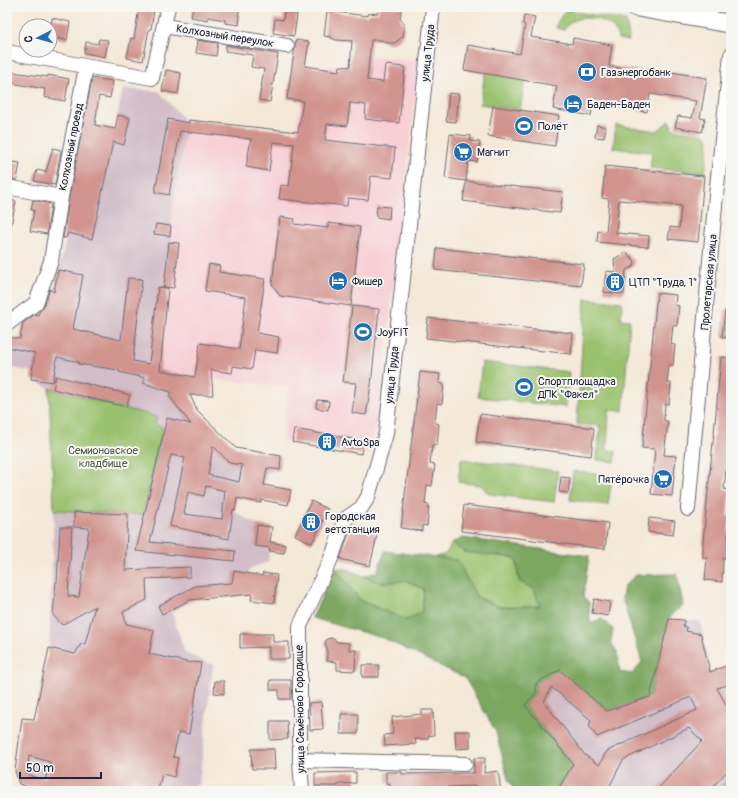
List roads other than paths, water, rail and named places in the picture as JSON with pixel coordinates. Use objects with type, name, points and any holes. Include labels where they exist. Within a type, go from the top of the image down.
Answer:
[{"type":"main road","points":[[635,7],[731,24]]},
{"type":"street","name":"Колхозный переулок","points":[[7,52],[152,78],[168,7]]},
{"type":"street","name":"улица Труда","points":[[300,626],[333,554],[345,519],[361,508],[368,497],[386,433],[433,7]]},
{"type":"street","name":"Колхозный переулок","points":[[164,26],[287,46]]},
{"type":"street","name":"Пролетарская улица","points":[[688,509],[731,55]]},
{"type":"street","name":"Колхозный проезд","points":[[7,187],[61,197],[86,67]]},
{"type":"street","points":[[7,324],[36,303],[51,261],[61,197]]},
{"type":"street","name":"улица Семёново Городище","points":[[300,626],[300,760],[302,791]]},
{"type":"street","points":[[300,760],[464,764]]},
{"type":"place","name":"Газэнергобанк","points":[[587,72]]},
{"type":"place","name":"Баден-Баден","points":[[573,104]]},
{"type":"place","name":"Полёт","points":[[524,126]]},
{"type":"place","name":"Магнит","points":[[463,152]]},
{"type":"place","name":"Фишер","points":[[338,281]]},
{"type":"place","name":"ЦТП \"Труда, 1\"","points":[[615,282]]},
{"type":"place","name":"JoyFIT","points":[[363,332]]},
{"type":"place","name":"Спортплощадка ДПК \"Факел\"","points":[[524,387]]},
{"type":"place","name":"AvtoSpa","points":[[327,442]]},
{"type":"place","name":"Пятёрочка","points":[[663,479]]},
{"type":"place","name":"Городская ветстанция","points":[[311,522]]},
{"type":"park label","name":"Семионовское кладбище","points":[[103,456]]}]
